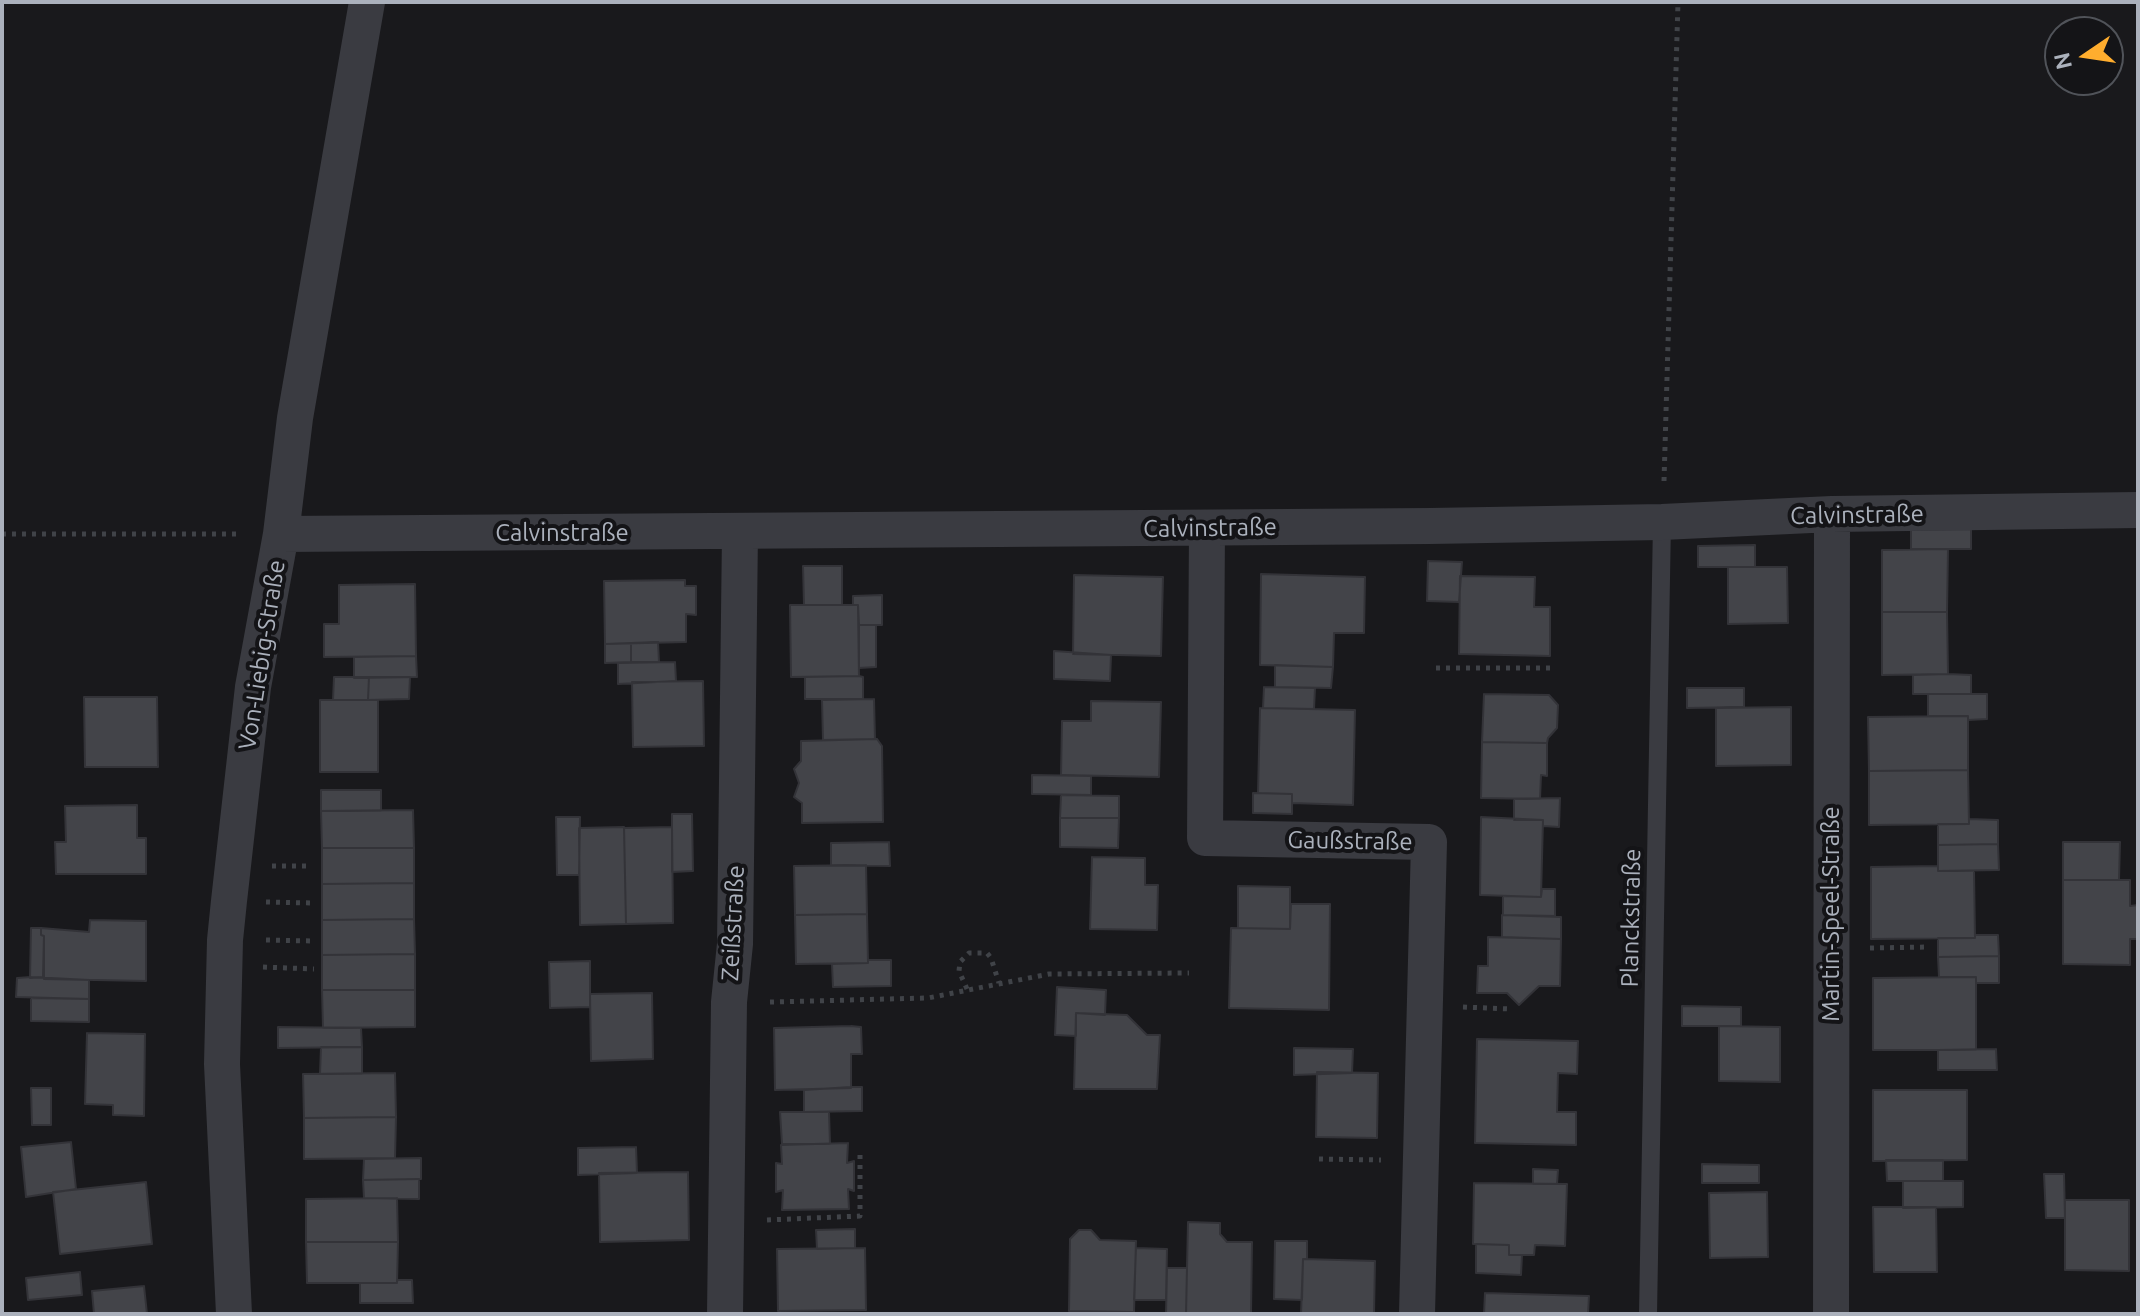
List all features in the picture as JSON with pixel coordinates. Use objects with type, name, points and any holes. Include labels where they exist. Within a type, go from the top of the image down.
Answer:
[{"type":"street","name":"Von-Liebig-Straße","points":[[234,1314],[222,1064],[225,966],[237,820],[253,687],[281,534],[295,418],[367,2]]},
{"type":"street","name":"Calvinstraße","points":[[281,534],[1207,528],[1662,522],[1832,514],[2138,510]]},
{"type":"street","name":"Martin-Speel-Straße","points":[[1831,1314],[1832,514]]},
{"type":"street","name":"Gaußstraße","points":[[1207,528],[1205,838],[1429,842],[1417,1314]]},
{"type":"street","name":"Zeißstraße","points":[[725,1314],[729,1002],[735,944],[740,532]]},
{"type":"lane","name":"Planckstraße","points":[[1648,1314],[1662,522]]},
{"type":"path","points":[[1662,522],[1678,2]]},
{"type":"path","points":[[2,534],[281,534]]},
{"type":"path","points":[[1436,668],[1550,668]]},
{"type":"path","points":[[1831,948],[1929,947]]},
{"type":"path","points":[[967,989],[959,971],[960,962],[969,953],[987,953],[999,983]]},
{"type":"path","points":[[225,966],[314,969]]},
{"type":"path","points":[[729,1002],[928,998],[1049,974],[1189,973]]},
{"type":"path","points":[[726,1221],[860,1216],[860,1149]]},
{"type":"path","points":[[1319,1159],[1422,1160]]},
{"type":"building","points":[[1971,529],[1971,549],[1911,549],[1911,530]]},
{"type":"building","points":[[1755,545],[1755,567],[1698,567],[1698,546]]},
{"type":"building","points":[[1948,549],[1947,612],[1882,612],[1882,550]]},
{"type":"building","points":[[1428,561],[1462,562],[1459,602],[1427,601]]},
{"type":"building","points":[[803,566],[842,566],[842,605],[804,605]]},
{"type":"building","points":[[1728,567],[1787,567],[1788,623],[1728,624]]},
{"type":"building","points":[[1261,574],[1365,577],[1364,633],[1334,633],[1333,667],[1260,665]]},
{"type":"building","points":[[1074,575],[1163,577],[1161,656],[1073,654]]},
{"type":"building","points":[[1460,576],[1535,577],[1534,607],[1550,607],[1550,656],[1459,654]]},
{"type":"building","points":[[685,580],[685,586],[696,586],[696,615],[686,614],[686,642],[605,644],[604,581]]},
{"type":"building","points":[[415,584],[416,656],[324,657],[324,624],[339,624],[339,585]]},
{"type":"building","points":[[882,595],[882,625],[859,625],[858,605],[853,605],[853,596]]},
{"type":"building","points":[[790,605],[858,605],[859,676],[791,677]]},
{"type":"building","points":[[1882,612],[1947,612],[1948,674],[1882,675]]},
{"type":"building","points":[[859,625],[876,625],[876,667],[859,668]]},
{"type":"building","points":[[658,642],[659,662],[631,662],[631,643]]},
{"type":"building","points":[[631,643],[631,662],[605,663],[605,644]]},
{"type":"building","points":[[1054,651],[1111,655],[1110,681],[1054,679]]},
{"type":"building","points":[[416,656],[417,677],[354,678],[354,657]]},
{"type":"building","points":[[675,662],[676,681],[618,684],[618,663]]},
{"type":"building","points":[[1275,665],[1333,667],[1331,688],[1275,687]]},
{"type":"building","points":[[1913,675],[1971,675],[1971,694],[1913,694]]},
{"type":"building","points":[[334,677],[369,677],[368,700],[333,700]]},
{"type":"building","points":[[369,677],[410,677],[409,699],[368,700]]},
{"type":"building","points":[[805,677],[863,677],[863,699],[805,699]]},
{"type":"building","points":[[703,681],[704,746],[633,747],[632,682]]},
{"type":"building","points":[[1264,687],[1315,688],[1314,709],[1263,708]]},
{"type":"building","points":[[1687,688],[1744,688],[1744,707],[1687,708]]},
{"type":"building","points":[[1484,694],[1549,695],[1558,705],[1557,728],[1547,743],[1482,742]]},
{"type":"building","points":[[1928,694],[1987,694],[1987,719],[1928,716]]},
{"type":"building","points":[[84,697],[157,697],[158,767],[85,767]]},
{"type":"building","points":[[874,699],[875,739],[823,740],[822,700]]},
{"type":"building","points":[[320,700],[378,700],[378,772],[320,772]]},
{"type":"building","points":[[1091,701],[1161,702],[1159,777],[1061,775],[1062,721],[1091,721]]},
{"type":"building","points":[[1791,707],[1791,765],[1716,766],[1716,708]]},
{"type":"building","points":[[1260,708],[1355,710],[1353,805],[1292,803],[1292,794],[1258,793]]},
{"type":"building","points":[[1968,716],[1968,770],[1869,771],[1868,717]]},
{"type":"building","points":[[877,739],[882,746],[883,822],[802,823],[802,803],[794,797],[799,783],[794,769],[801,761],[801,741]]},
{"type":"building","points":[[1482,742],[1547,743],[1547,776],[1541,775],[1540,799],[1481,798]]},
{"type":"building","points":[[1968,770],[1969,824],[1869,825],[1869,771]]},
{"type":"building","points":[[1032,775],[1091,776],[1091,795],[1032,794]]},
{"type":"building","points":[[321,790],[381,790],[381,811],[321,811]]},
{"type":"building","points":[[1253,793],[1292,794],[1292,814],[1253,813]]},
{"type":"building","points":[[1061,795],[1119,796],[1119,818],[1060,818]]},
{"type":"building","points":[[1560,798],[1559,827],[1543,826],[1543,820],[1514,820],[1514,799]]},
{"type":"building","points":[[137,805],[137,838],[146,838],[146,874],[56,874],[55,842],[66,842],[65,806]]},
{"type":"building","points":[[413,810],[414,848],[322,848],[321,811]]},
{"type":"building","points":[[672,814],[692,814],[693,871],[672,872]]},
{"type":"building","points":[[556,817],[580,817],[579,875],[557,875]]},
{"type":"building","points":[[1481,817],[1543,820],[1541,897],[1480,895]]},
{"type":"building","points":[[1060,818],[1119,818],[1118,848],[1060,847]]},
{"type":"building","points":[[1969,819],[1998,820],[1998,844],[1938,845],[1938,824],[1969,824]]},
{"type":"building","points":[[624,827],[626,924],[580,925],[579,828]]},
{"type":"building","points":[[672,827],[673,923],[626,924],[624,828]]},
{"type":"building","points":[[889,842],[890,866],[831,865],[831,843]]},
{"type":"building","points":[[2063,842],[2120,842],[2119,880],[2063,880]]},
{"type":"building","points":[[1998,844],[1999,870],[1938,871],[1938,845]]},
{"type":"building","points":[[322,848],[414,848],[414,883],[322,884]]},
{"type":"building","points":[[1092,857],[1145,858],[1145,885],[1158,885],[1157,930],[1090,929]]},
{"type":"building","points":[[866,865],[867,914],[795,915],[794,866]]},
{"type":"building","points":[[1938,866],[1938,871],[1974,871],[1975,938],[1871,939],[1871,867]]},
{"type":"building","points":[[2063,880],[2130,880],[2130,906],[2138,905],[2138,939],[2130,939],[2130,965],[2063,964]]},
{"type":"building","points":[[414,883],[414,919],[322,920],[322,884]]},
{"type":"building","points":[[1238,886],[1290,887],[1290,929],[1238,928]]},
{"type":"building","points":[[1542,889],[1555,889],[1555,916],[1503,915],[1503,896],[1541,897]]},
{"type":"building","points":[[1291,904],[1330,904],[1329,1010],[1229,1008],[1231,928],[1290,929]]},
{"type":"building","points":[[867,914],[868,963],[796,964],[795,915]]},
{"type":"building","points":[[1502,915],[1561,917],[1561,939],[1502,937]]},
{"type":"building","points":[[414,919],[415,954],[322,955],[322,920]]},
{"type":"building","points":[[90,920],[146,921],[146,981],[44,979],[44,936],[41,935],[41,928],[89,932]]},
{"type":"building","points":[[31,928],[41,928],[41,935],[44,936],[43,977],[30,978]]},
{"type":"building","points":[[1975,935],[1998,935],[1999,956],[1938,957],[1938,938],[1975,938]]},
{"type":"building","points":[[1488,937],[1561,939],[1560,986],[1539,986],[1519,1005],[1507,993],[1477,993],[1478,966],[1488,966]]},
{"type":"building","points":[[415,954],[415,990],[322,990],[322,955]]},
{"type":"building","points":[[1999,956],[1999,983],[1976,983],[1976,977],[1939,977],[1938,957]]},
{"type":"building","points":[[868,960],[891,960],[891,986],[833,987],[832,964],[868,963]]},
{"type":"building","points":[[590,961],[590,1007],[550,1008],[549,962]]},
{"type":"building","points":[[1976,977],[1976,1050],[1873,1050],[1873,978]]},
{"type":"building","points":[[17,978],[89,980],[89,999],[16,997]]},
{"type":"building","points":[[1057,987],[1106,990],[1105,1015],[1076,1013],[1076,1036],[1055,1035]]},
{"type":"building","points":[[322,990],[415,990],[415,1027],[323,1028]]},
{"type":"building","points":[[652,993],[653,1059],[591,1061],[590,994]]},
{"type":"building","points":[[31,998],[89,999],[89,1022],[31,1021]]},
{"type":"building","points":[[1682,1006],[1741,1007],[1741,1026],[1682,1026]]},
{"type":"building","points":[[1076,1013],[1127,1015],[1147,1035],[1160,1035],[1157,1089],[1074,1089]]},
{"type":"building","points":[[1719,1026],[1780,1027],[1780,1082],[1719,1081]]},
{"type":"building","points":[[278,1027],[361,1028],[362,1047],[278,1048]]},
{"type":"building","points":[[861,1027],[862,1054],[851,1054],[851,1088],[775,1090],[774,1028]]},
{"type":"building","points":[[87,1033],[145,1034],[144,1116],[113,1115],[113,1105],[85,1104]]},
{"type":"building","points":[[1477,1039],[1578,1041],[1577,1074],[1558,1073],[1557,1112],[1576,1112],[1576,1145],[1475,1143]]},
{"type":"building","points":[[321,1047],[362,1047],[362,1074],[320,1074]]},
{"type":"building","points":[[1294,1048],[1353,1049],[1352,1073],[1294,1075]]},
{"type":"building","points":[[1996,1049],[1997,1070],[1938,1070],[1938,1050]]},
{"type":"building","points":[[1317,1072],[1378,1073],[1377,1138],[1316,1137]]},
{"type":"building","points":[[395,1073],[396,1117],[304,1118],[303,1074]]},
{"type":"building","points":[[862,1087],[862,1111],[804,1112],[804,1090]]},
{"type":"building","points":[[31,1088],[51,1088],[51,1125],[32,1125]]},
{"type":"building","points":[[1873,1090],[1967,1090],[1967,1160],[1873,1161]]},
{"type":"building","points":[[780,1112],[829,1112],[830,1144],[782,1144]]},
{"type":"building","points":[[396,1117],[395,1158],[304,1159],[304,1118]]},
{"type":"building","points":[[71,1142],[76,1189],[26,1197],[21,1147]]},
{"type":"building","points":[[848,1143],[847,1163],[854,1161],[854,1191],[848,1189],[849,1209],[782,1210],[783,1190],[776,1192],[776,1163],[782,1164],[781,1145]]},
{"type":"building","points":[[636,1147],[637,1173],[578,1175],[578,1148]]},
{"type":"building","points":[[421,1158],[421,1179],[363,1180],[364,1159]]},
{"type":"building","points":[[1886,1160],[1943,1160],[1943,1181],[1887,1181]]},
{"type":"building","points":[[1702,1164],[1759,1165],[1759,1183],[1702,1183]]},
{"type":"building","points":[[1533,1169],[1558,1170],[1557,1184],[1533,1184]]},
{"type":"building","points":[[688,1172],[689,1240],[600,1242],[599,1173]]},
{"type":"building","points":[[2044,1174],[2064,1174],[2065,1218],[2046,1218]]},
{"type":"building","points":[[419,1179],[419,1199],[364,1198],[363,1180]]},
{"type":"building","points":[[1903,1181],[1963,1181],[1963,1207],[1903,1208]]},
{"type":"building","points":[[146,1182],[152,1244],[60,1254],[53,1192]]},
{"type":"building","points":[[1474,1183],[1567,1184],[1565,1246],[1535,1245],[1534,1255],[1509,1255],[1509,1245],[1473,1244]]},
{"type":"building","points":[[1767,1192],[1768,1257],[1710,1258],[1709,1193]]},
{"type":"building","points":[[397,1198],[398,1242],[306,1242],[306,1199]]},
{"type":"building","points":[[2065,1200],[2129,1200],[2129,1271],[2065,1270]]},
{"type":"building","points":[[1873,1207],[1936,1207],[1937,1272],[1874,1272]]},
{"type":"building","points":[[1188,1222],[1220,1223],[1220,1234],[1227,1242],[1252,1242],[1251,1314],[1186,1314]]},
{"type":"building","points":[[855,1229],[855,1248],[817,1249],[816,1230]]},
{"type":"building","points":[[1079,1230],[1091,1230],[1100,1240],[1136,1241],[1134,1312],[1069,1311],[1070,1239]]},
{"type":"building","points":[[1275,1241],[1307,1241],[1307,1259],[1303,1259],[1302,1300],[1274,1299]]},
{"type":"building","points":[[306,1242],[398,1242],[397,1283],[307,1283]]},
{"type":"building","points":[[1476,1244],[1509,1245],[1509,1255],[1522,1255],[1521,1275],[1476,1273]]},
{"type":"building","points":[[865,1248],[866,1310],[778,1311],[777,1249]]},
{"type":"building","points":[[1136,1248],[1167,1249],[1166,1300],[1134,1300]]},
{"type":"building","points":[[1303,1259],[1375,1261],[1374,1314],[1301,1314]]},
{"type":"building","points":[[1167,1268],[1187,1268],[1186,1314],[1166,1314]]},
{"type":"building","points":[[80,1272],[82,1295],[28,1300],[26,1278]]},
{"type":"building","points":[[397,1280],[412,1280],[413,1303],[360,1303],[360,1283],[397,1283]]},
{"type":"building","points":[[144,1286],[147,1314],[94,1314],[92,1291]]},
{"type":"building","points":[[1485,1293],[1589,1296],[1588,1314],[1484,1314]]}]
